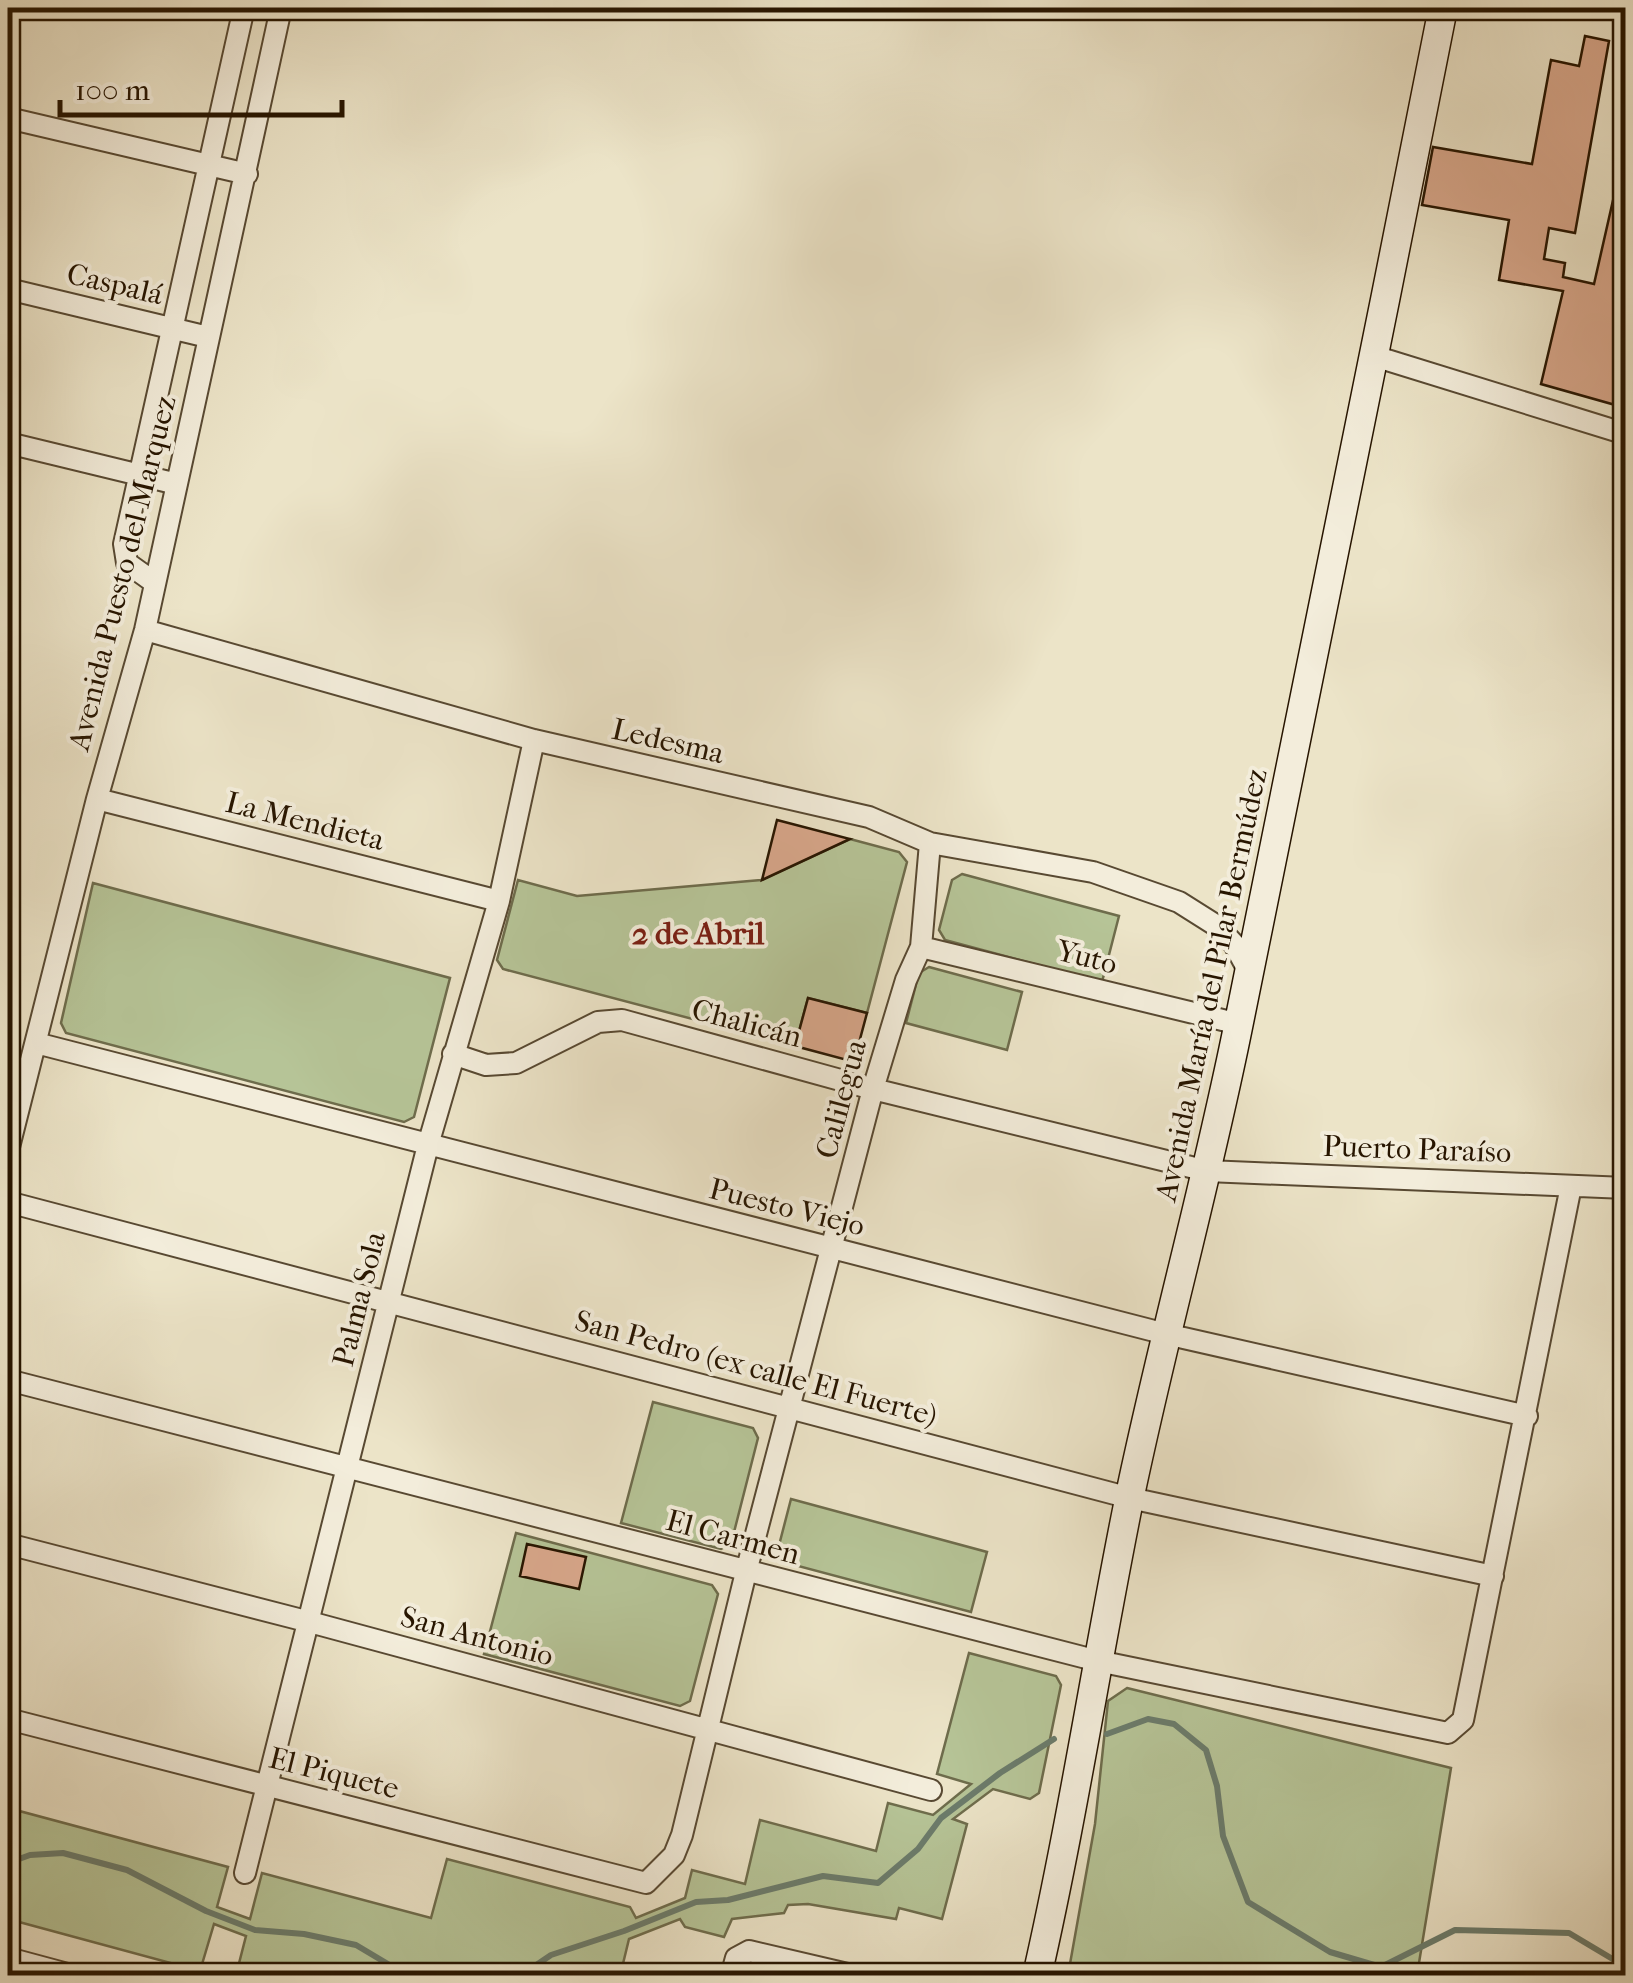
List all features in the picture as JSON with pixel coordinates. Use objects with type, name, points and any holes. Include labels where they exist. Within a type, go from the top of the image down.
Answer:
[{"type":"street","points":[[155,583],[126,563],[124,544],[244,8]]},
{"type":"street","points":[[255,8],[279,10]]},
{"type":"street","name":"Avenida María del Pilar Bermúdez","points":[[1037,1976],[1064,1855],[1130,1498],[1239,1024],[1443,8]]},
{"type":"street","name":"Avenida Puesto del Marquez","points":[[8,1151],[96,799],[144,630],[247,174],[279,10]]},
{"type":"street","points":[[8,118],[247,174]]},
{"type":"street","name":"Caspalá","points":[[8,289],[208,337]]},
{"type":"street","points":[[1374,356],[1626,434]]},
{"type":"street","points":[[8,443],[178,484]]},
{"type":"street","name":"Ledesma","points":[[144,630],[534,740],[869,818],[930,843],[1093,872],[1179,902],[1217,926],[1234,944],[1248,970]]},
{"type":"street","name":"Palma Sola","points":[[245,1873],[428,1145],[499,901],[534,740]]},
{"type":"street","name":"La Mendieta","points":[[96,799],[499,901]]},
{"type":"street","name":"Calilegua","points":[[646,1883],[674,1855],[678,1845],[873,1089],[906,980],[921,947],[930,843]]},
{"type":"street","name":"Yuto","points":[[921,947],[1239,1024]]},
{"type":"street","name":"Chalicán","points":[[453,1054],[486,1065],[516,1063],[598,1022],[622,1020],[873,1089],[1207,1171]]},
{"type":"street","name":"Puesto Viejo","points":[[36,1043],[1166,1334],[1527,1416]]},
{"type":"street","name":"Puerto Paraíso","points":[[1207,1171],[1626,1188]]},
{"type":"street","points":[[1492,1576],[1571,1186]]},
{"type":"street","name":"San Pedro (ex calle El Fuerte)","points":[[8,1202],[1130,1498],[1492,1576]]},
{"type":"street","name":"El Carmen","points":[[8,1380],[1098,1661],[1448,1733],[1463,1720],[1492,1576]]},
{"type":"street","name":"San Antonio","points":[[8,1544],[931,1790]]},
{"type":"street","name":"El Piquete","points":[[8,1718],[646,1883]]},
{"type":"street","points":[[733,1967],[749,1951],[856,1976]]},
{"type":"street","points":[[8,1958],[75,1976]]},
{"type":"green space","points":[[850,839],[899,852],[907,862],[867,1013],[808,998],[795,1046],[503,969],[497,960],[518,880],[577,896],[761,880]]},
{"type":"green space","points":[[962,874],[1119,916],[1102,982],[945,940],[939,930],[952,880]]},
{"type":"green space","points":[[93,883],[450,978],[414,1117],[404,1122],[66,1033],[61,1023]]},
{"type":"green space","points":[[929,967],[1022,992],[1007,1050],[906,1023],[919,973]]},
{"type":"green space","points":[[653,1402],[753,1428],[758,1438],[731,1544],[721,1549],[621,1523]]},
{"type":"green space","points":[[791,1499],[987,1552],[971,1612],[783,1562],[777,1553]]},
{"type":"green space","points":[[516,1533],[712,1585],[718,1594],[690,1701],[680,1706],[484,1654]]},
{"type":"green space","points":[[969,1653],[1056,1676],[1061,1685],[1039,1793],[1030,1799],[993,1789],[953,1819],[967,1824],[942,1919],[899,1908],[896,1919],[808,1904],[788,1905],[784,1913],[732,1919],[724,1937],[685,1927],[680,1919],[629,1939],[620,1976],[236,1975],[246,1936],[214,1924],[200,1971],[8,1919],[8,1808],[228,1867],[217,1907],[250,1919],[262,1873],[431,1918],[447,1859],[630,1907],[636,1918],[685,1898],[692,1870],[745,1884],[760,1820],[876,1851],[888,1803],[933,1815],[971,1784],[937,1774]]},
{"type":"green space","points":[[1127,1688],[1451,1768],[1417,1975],[1068,1975],[1095,1824],[1108,1701]]},
{"type":"building","points":[[1585,36],[1609,41],[1575,233],[1549,228],[1544,259],[1565,263],[1563,277],[1594,284],[1619,174],[1626,175],[1626,408],[1541,384],[1563,291],[1499,280],[1509,220],[1422,205],[1433,147],[1532,164],[1551,60],[1579,66]]},
{"type":"building","points":[[777,820],[850,839],[762,880]]},
{"type":"building","points":[[808,998],[867,1013],[856,1054],[847,1060],[795,1046]]},
{"type":"building","points":[[527,1544],[586,1557],[579,1589],[520,1576]]},
{"type":"waterway","points":[[1107,1734],[1148,1719],[1174,1724],[1206,1750],[1217,1786],[1223,1836],[1248,1902],[1330,1952],[1381,1967],[1455,1930],[1569,1933],[1626,1967]]},
{"type":"waterway","points":[[520,1976],[551,1955],[696,1902],[728,1900],[823,1876],[878,1883],[918,1849],[941,1818],[1000,1773],[1054,1739]]},
{"type":"waterway","points":[[8,1863],[30,1855],[63,1853],[127,1870],[206,1911],[255,1930],[304,1934],[356,1945],[408,1976]]},
{"type":"district","name":"2 de Abril","points":[[698,933]]}]
